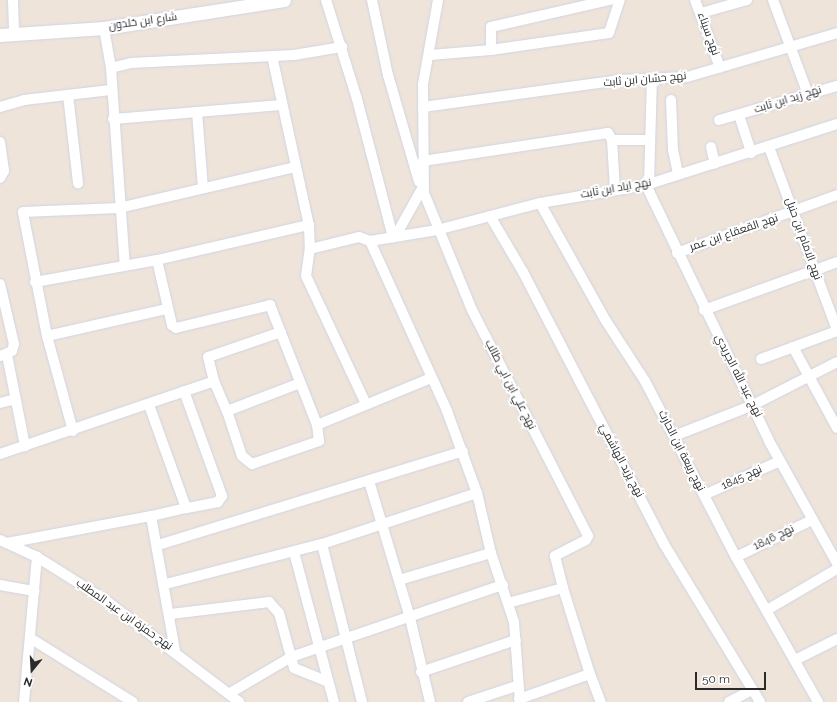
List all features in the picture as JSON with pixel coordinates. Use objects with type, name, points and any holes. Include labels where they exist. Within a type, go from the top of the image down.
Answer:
[{"type":"street","points":[[13,0],[14,34]]},
{"type":"street","name":"شارع ابن خلدون","points":[[0,35],[104,28],[245,4],[284,0]]},
{"type":"street","points":[[326,0],[342,47],[394,237]]},
{"type":"street","name":"نهج علي ابن ابي طالب","points":[[372,0],[388,75],[423,190],[437,230],[472,310],[588,538],[555,556],[563,588]]},
{"type":"street","points":[[394,237],[423,190],[423,84],[430,55],[438,0]]},
{"type":"street","points":[[490,50],[491,28],[610,0]]},
{"type":"street","points":[[430,55],[490,50],[609,33],[620,0]]},
{"type":"street","name":"نهج سيناء","points":[[695,0],[720,68]]},
{"type":"street","points":[[700,14],[747,0]]},
{"type":"street","points":[[773,0],[808,94]]},
{"type":"street","points":[[104,28],[111,68],[110,90],[112,119],[125,266]]},
{"type":"street","name":"نهج حسّان ابن ثابت","points":[[423,106],[652,78],[687,77],[837,33]]},
{"type":"street","points":[[111,68],[131,63],[272,56],[342,47]]},
{"type":"street","points":[[272,56],[281,105],[309,225],[310,249],[306,276],[366,404]]},
{"type":"street","points":[[647,184],[652,78]]},
{"type":"street","name":"نهج زيد ابن ثابت","points":[[719,120],[837,86]]},
{"type":"street","points":[[0,107],[68,95],[110,90]]},
{"type":"street","points":[[68,95],[78,183]]},
{"type":"street","points":[[671,100],[673,150],[678,174]]},
{"type":"street","points":[[112,119],[281,105]]},
{"type":"street","points":[[197,112],[203,188]]},
{"type":"street","points":[[739,114],[751,152]]},
{"type":"street","name":"نهج اياد ابن ثابت","points":[[310,249],[359,237],[370,241],[437,230],[540,203],[647,184],[769,147],[837,124]]},
{"type":"street","points":[[423,161],[608,133],[612,140],[615,189]]},
{"type":"street","points":[[612,140],[650,140]]},
{"type":"street","points":[[0,142],[4,170],[0,178]]},
{"type":"street","points":[[711,147],[715,164]]},
{"type":"street","name":"نهج الامام ابن حنبل","points":[[769,147],[837,331]]},
{"type":"street","points":[[73,431],[47,336],[35,282],[23,212],[119,208],[295,167]]},
{"type":"street","name":"نهج عبد الله الجريدي","points":[[647,184],[704,310],[780,461],[837,563]]},
{"type":"street","name":"نهج القعقاع ابن عمر","points":[[677,253],[837,195]]},
{"type":"street","name":"نهج ربيعة ابن الحارث","points":[[540,203],[674,436],[736,557],[818,702]]},
{"type":"street","name":"نهج يزيد الهاشميّ","points":[[490,216],[523,272],[664,544],[760,702]]},
{"type":"street","points":[[35,282],[157,260],[309,225]]},
{"type":"street","points":[[370,241],[463,451],[477,493],[491,553],[503,585],[516,640],[516,686],[520,700],[590,674]]},
{"type":"street","points":[[157,260],[167,309],[172,325],[179,329],[267,304],[272,308],[316,425],[319,441],[252,464],[242,456],[227,412],[214,381],[208,357],[281,332]]},
{"type":"street","points":[[704,310],[837,262]]},
{"type":"street","points":[[0,284],[14,344],[3,355],[16,399],[25,446]]},
{"type":"street","points":[[47,336],[167,309]]},
{"type":"street","points":[[761,359],[837,331]]},
{"type":"street","points":[[793,347],[837,428]]},
{"type":"street","points":[[674,436],[753,405],[808,375],[837,362]]},
{"type":"street","points":[[316,425],[431,378]]},
{"type":"street","points":[[0,454],[73,431],[214,381]]},
{"type":"street","points":[[227,412],[300,383]]},
{"type":"street","points":[[4,541],[151,516],[218,502],[222,496],[184,392]]},
{"type":"street","points":[[0,403],[16,399]]},
{"type":"street","points":[[148,405],[186,508]]},
{"type":"street","points":[[158,545],[463,451]]},
{"type":"street","name":"نهج 1845","points":[[704,495],[780,461]]},
{"type":"street","points":[[369,481],[410,618],[421,672],[430,702]]},
{"type":"street","points":[[166,584],[322,544],[477,493]]},
{"type":"street","points":[[151,516],[166,584],[175,651]]},
{"type":"street","name":"نهج 1846","points":[[736,557],[812,520]]},
{"type":"street","name":"نهج حمزة ابن عبد المطلب","points":[[4,541],[37,557],[104,599],[175,651],[240,702]]},
{"type":"street","points":[[322,544],[362,702]]},
{"type":"street","points":[[294,552],[332,701]]},
{"type":"street","points":[[399,580],[491,553]]},
{"type":"street","points":[[24,702],[37,557]]},
{"type":"street","points":[[767,610],[837,569]]},
{"type":"street","points":[[0,585],[34,591]]},
{"type":"street","points":[[230,693],[291,656],[410,618],[503,585]]},
{"type":"street","points":[[508,603],[563,588],[590,674],[601,702]]},
{"type":"street","points":[[171,614],[269,602],[279,613],[296,669],[328,682]]},
{"type":"street","points":[[30,638],[133,702]]},
{"type":"street","points":[[795,660],[837,639]]},
{"type":"street","points":[[421,672],[516,640]]},
{"type":"street","points":[[468,702],[516,686]]},
{"type":"street","points":[[729,702],[752,690]]}]
